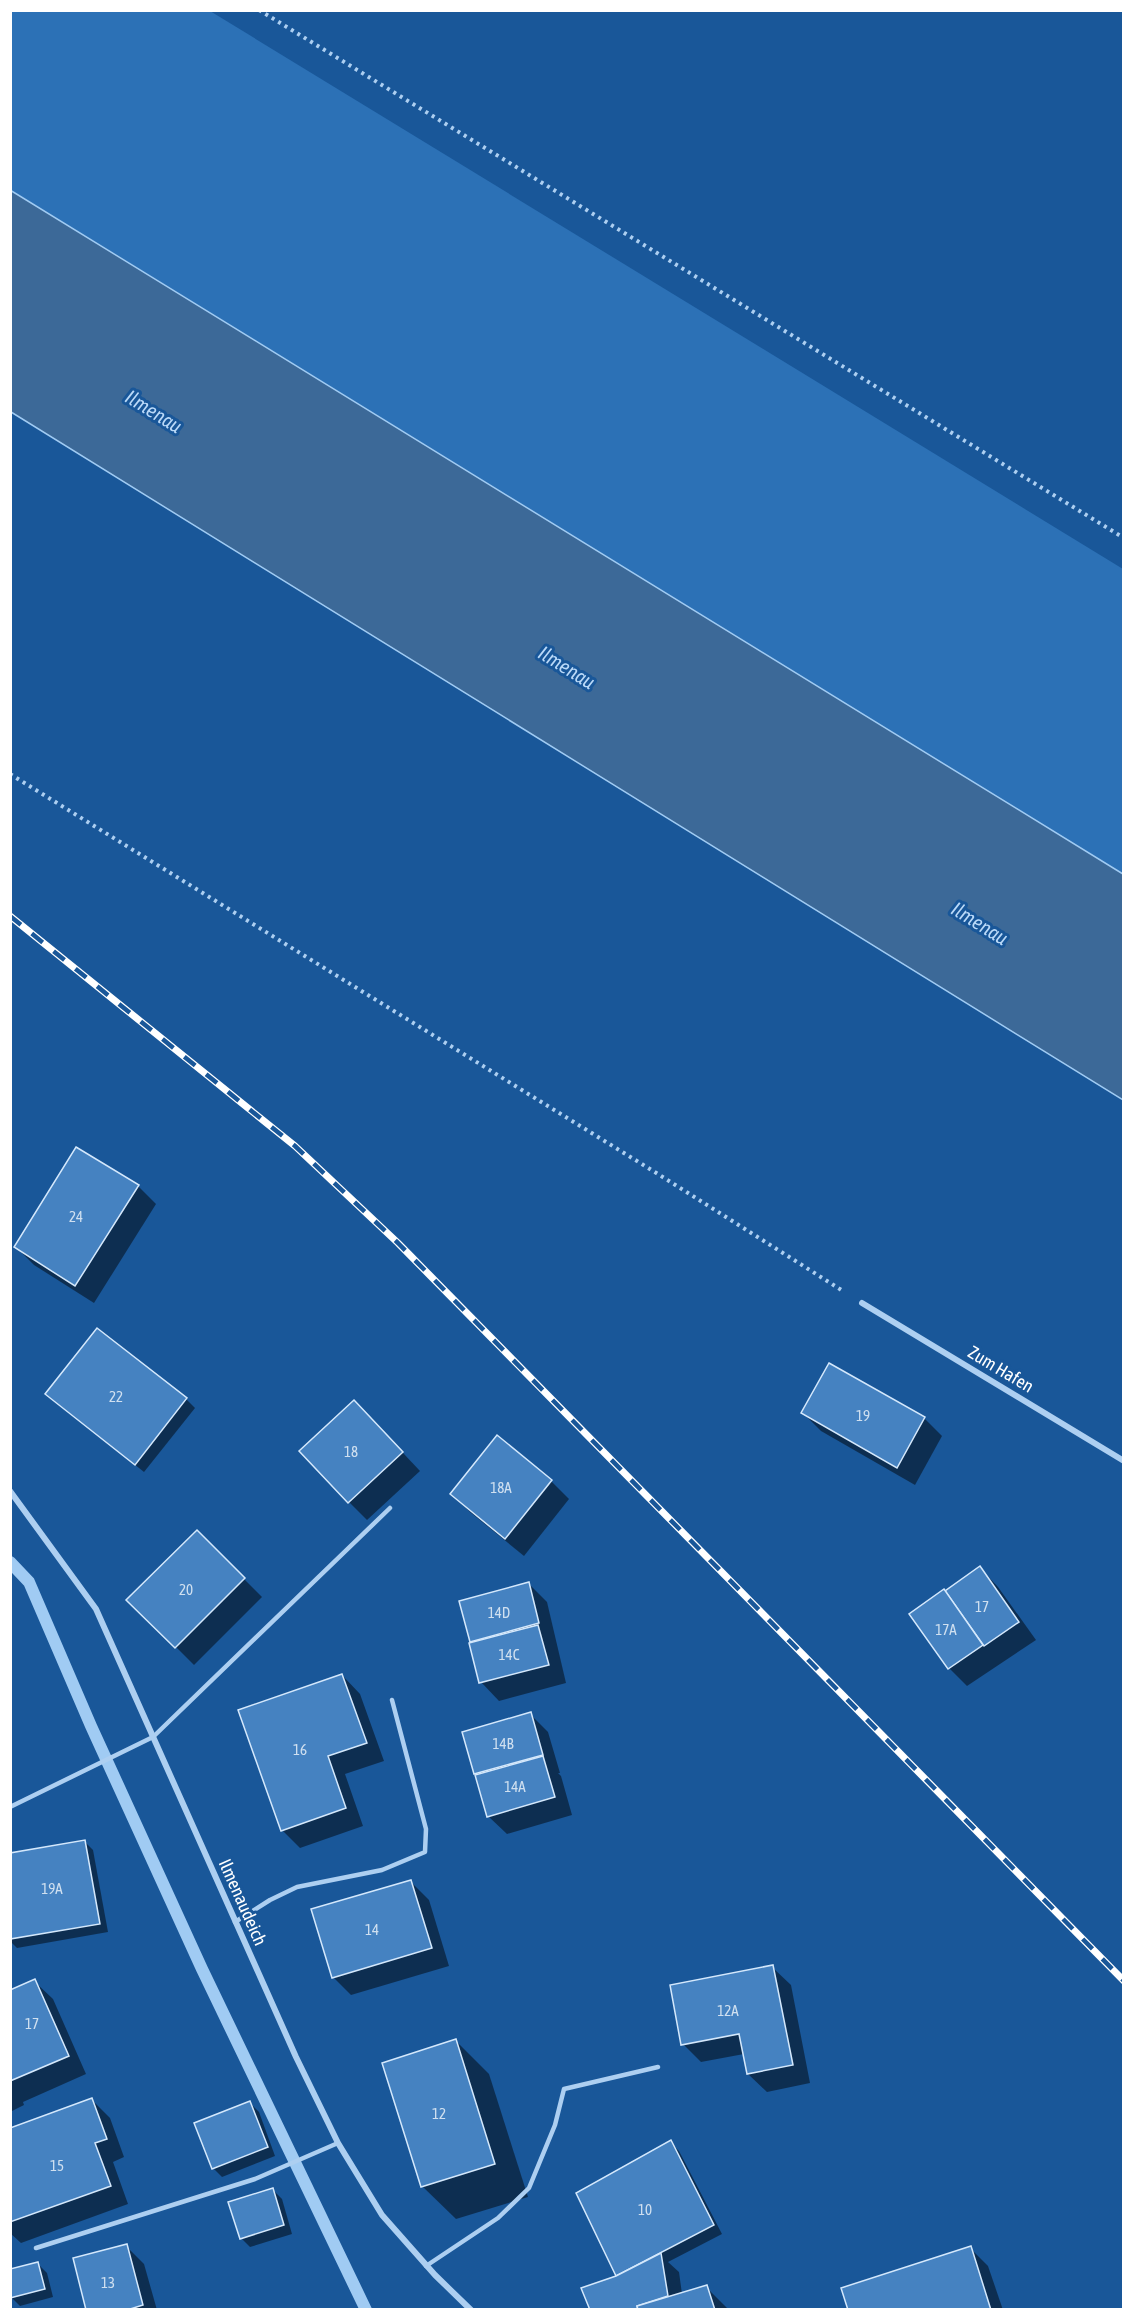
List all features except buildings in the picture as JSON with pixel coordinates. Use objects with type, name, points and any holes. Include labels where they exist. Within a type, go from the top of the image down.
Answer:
[{"type":"street","name":"Zum Hafen","points":[[862,1303],[1124,1461]]},
{"type":"street","name":"Ilmenaudeich","points":[[12,1495],[96,1609],[296,2057],[338,2143],[382,2215],[426,2266],[471,2310]]},
{"type":"lane","points":[[10,1807],[153,1737],[390,1508]]},
{"type":"lane","points":[[236,1922],[270,1900],[297,1887],[382,1870],[425,1852],[426,1829],[393,1700]]},
{"type":"lane","points":[[426,2266],[498,2218],[529,2188],[555,2125],[564,2089],[658,2067]]},
{"type":"lane","points":[[36,2248],[255,2179],[338,2143]]},
{"type":"path","points":[[259,10],[1124,538]]},
{"type":"path","points":[[10,774],[658,1174],[862,1303]]},
{"type":"shaded area","points":[[10,11],[210,11],[1123,569],[1123,874],[11,190]]},
{"type":"water","name":"Ilmenau","points":[[10,190],[1123,874],[1123,1100],[11,412]]},
{"type":"waterway","points":[[10,1562],[29,1582],[91,1726],[202,1969],[366,2310]]},
{"type":"railway","points":[[10,916],[295,1146],[398,1243],[1124,1981]]}]
